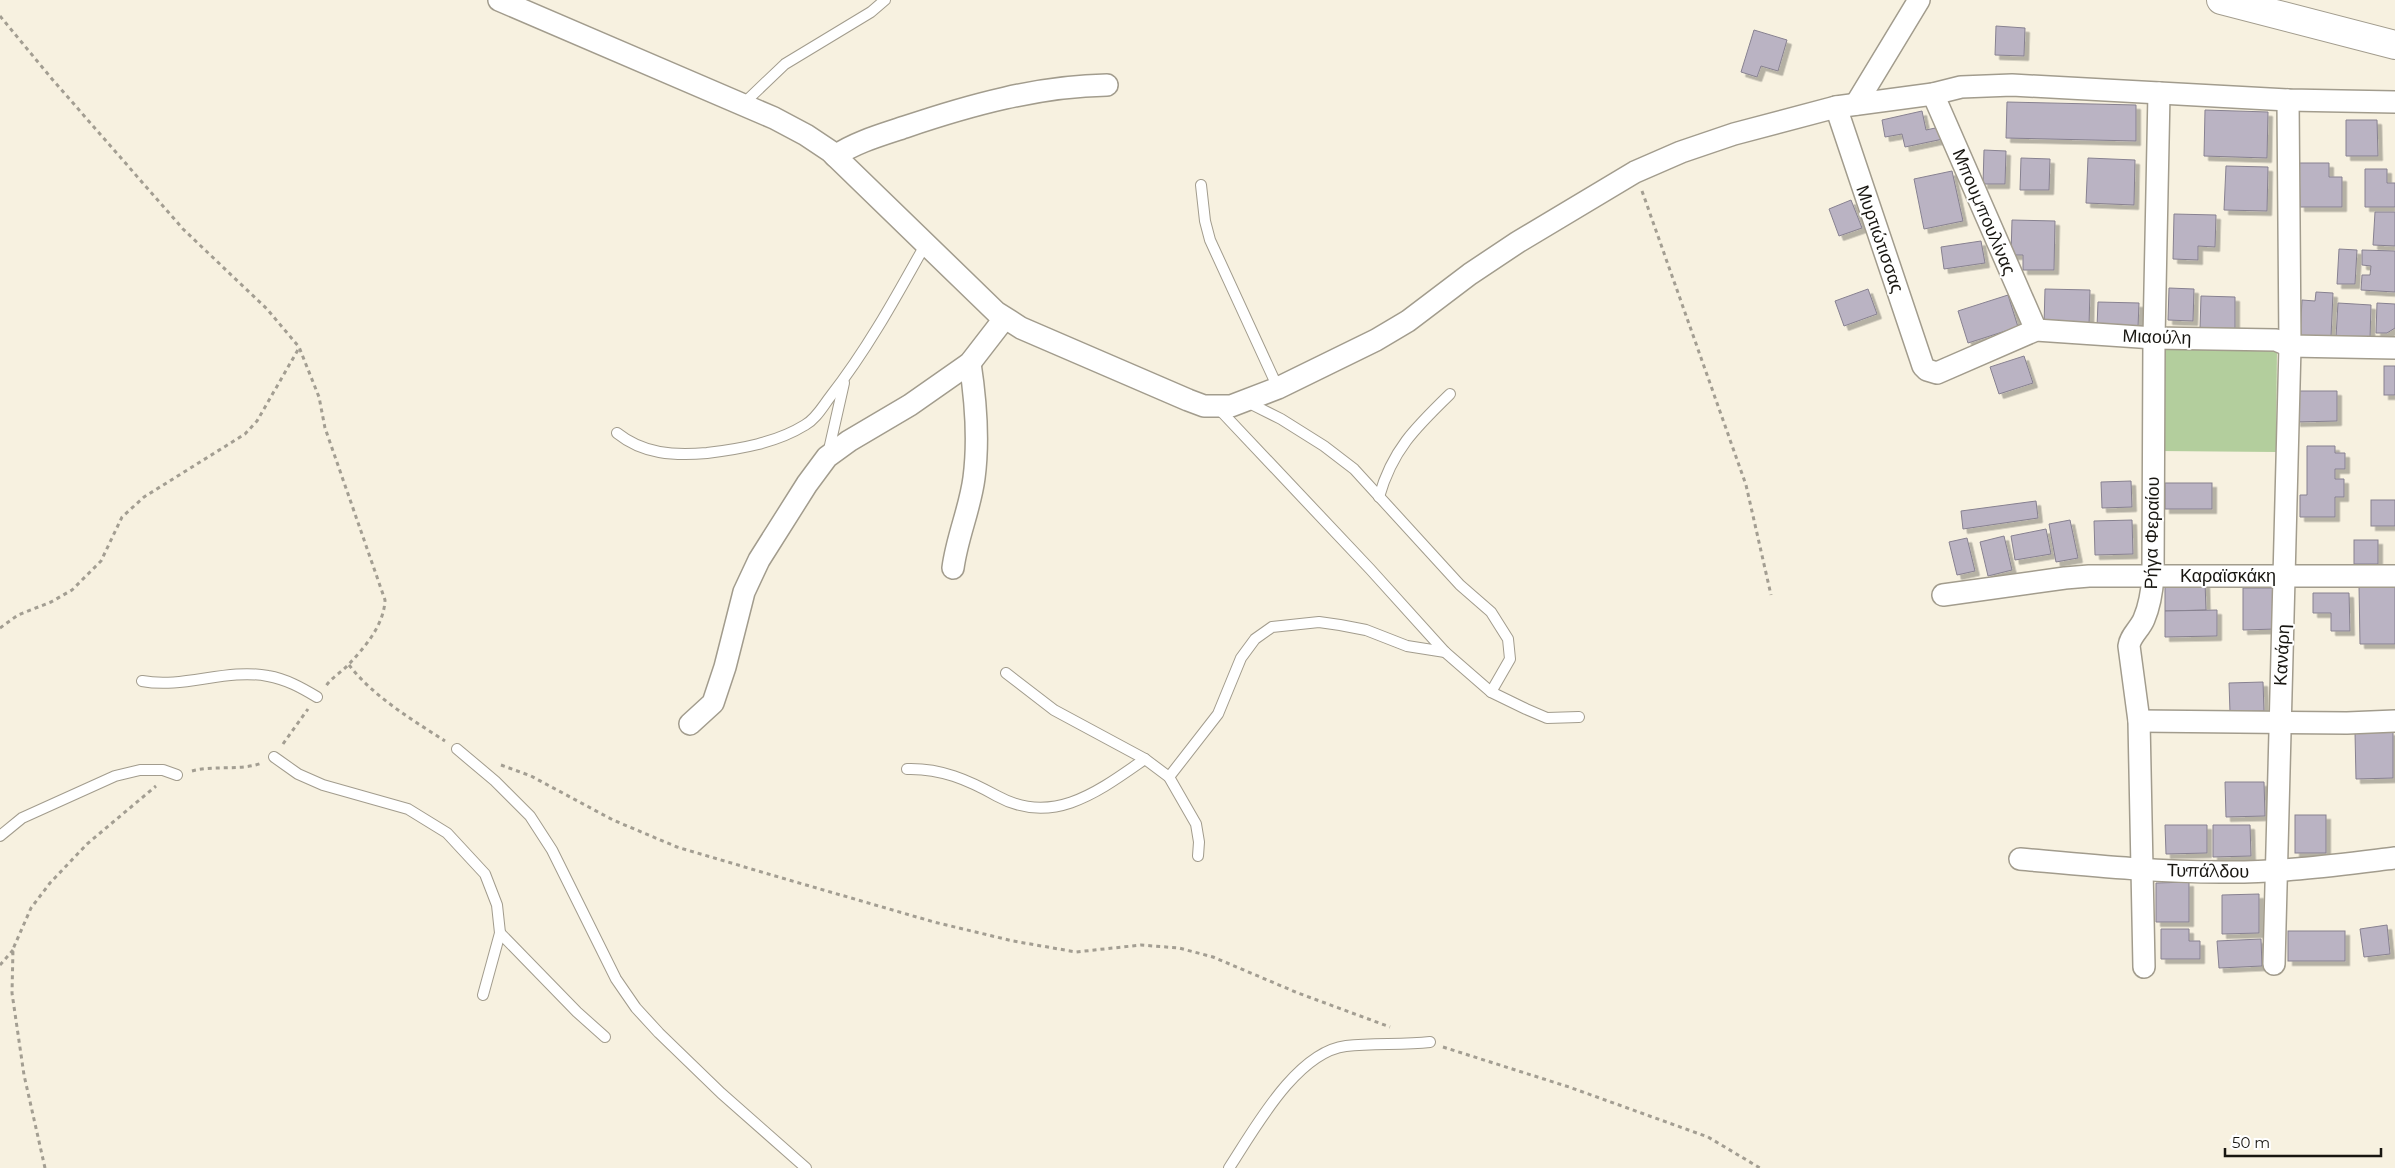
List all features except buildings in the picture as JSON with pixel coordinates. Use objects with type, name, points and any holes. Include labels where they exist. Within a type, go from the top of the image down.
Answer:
[{"type":"main road","points":[[2221,0],[2395,45]]},
{"type":"street","points":[[499,0],[534,6],[741,105],[774,118],[806,135],[835,156],[925,245],[1004,319],[1188,400],[1204,406],[1218,408],[1244,401],[1278,388],[1376,340],[1408,321],[1470,274],[1518,242],[1636,172],[1680,152],[1734,134],[1846,106],[1976,86],[2012,85],[2288,100],[2395,102]]},
{"type":"street","points":[[1846,106],[1919,0]]},
{"type":"street","points":[[835,156],[851,145],[955,110],[1071,85],[1107,85]]},
{"type":"street","name":"Ρήγα Φεραίου","points":[[2144,967],[2139,721],[2129,643],[2145,618],[2150,604],[2153,576],[2158,93]]},
{"type":"street","name":"Μπουμπουλίνας","points":[[1933,94],[2036,330]]},
{"type":"street","name":"Κανάρη","points":[[2274,964],[2279,723],[2286,576],[2290,346],[2288,100]]},
{"type":"street","name":"Μυρτιώτισσας","points":[[1846,106],[1923,366],[1926,370]]},
{"type":"street","points":[[690,724],[713,703],[725,667],[744,592],[759,560],[807,484],[827,457],[849,441],[910,405],[970,364],[1004,319]]},
{"type":"street","name":"Μιαούλη","points":[[1926,370],[1937,373],[2036,330],[2154,338],[2276,340],[2290,346],[2395,348]]},
{"type":"street","points":[[953,568],[956,544],[965,523],[975,472],[977,427],[970,364]]},
{"type":"street","name":"Καραϊσκάκη","points":[[1943,595],[2065,578],[2395,576]]},
{"type":"street","points":[[2139,721],[2279,723],[2395,721]]},
{"type":"street","name":"Τυπάλδου","points":[[2020,859],[2142,870],[2223,872],[2277,871],[2394,863]]},
{"type":"lane","points":[[741,105],[785,64],[871,12],[885,0]]},
{"type":"lane","points":[[1201,185],[1205,221],[1210,240],[1278,388]]},
{"type":"lane","points":[[617,433],[628,442],[648,450],[678,456],[750,446],[782,437],[807,424],[844,379],[883,320],[925,245]]},
{"type":"lane","points":[[827,457],[844,379]]},
{"type":"lane","points":[[1379,497],[1394,457],[1411,435],[1450,394]]},
{"type":"lane","points":[[1244,401],[1281,419],[1324,446],[1354,469],[1460,585],[1491,612],[1508,640],[1510,659],[1491,692]]},
{"type":"lane","points":[[1218,408],[1370,569],[1445,652],[1491,692],[1547,718],[1579,717]]},
{"type":"lane","points":[[1169,777],[1218,714],[1241,658],[1255,639],[1272,627],[1319,622],[1340,625],[1366,630],[1407,646],[1445,652]]},
{"type":"lane","points":[[1006,674],[1054,710],[1145,759],[1169,777],[1196,824],[1199,842],[1198,856]]},
{"type":"lane","points":[[142,681],[175,683],[240,675],[268,676],[295,684],[317,697]]},
{"type":"lane","points":[[457,749],[495,781],[530,816],[552,850],[616,979],[636,1008],[721,1093],[806,1168]]},
{"type":"lane","points":[[274,757],[298,774],[322,785],[408,810],[447,834],[485,874],[497,905],[500,933],[482,995]]},
{"type":"lane","points":[[907,769],[943,772],[971,782],[1012,802],[1044,809],[1057,807],[1110,784],[1145,759]]},
{"type":"lane","points":[[0,836],[22,818],[115,776],[140,770],[163,770],[177,774]]},
{"type":"lane","points":[[500,933],[577,1012],[605,1037]]},
{"type":"lane","points":[[1229,1168],[1279,1093],[1297,1073],[1317,1058],[1344,1046],[1400,1046],[1430,1042]]},
{"type":"path","points":[[0,16],[52,79],[183,229],[266,309],[299,348],[319,396],[325,428],[385,600],[385,611],[376,630],[348,664],[329,681],[274,757],[259,764],[206,767],[177,774],[154,788],[80,850],[50,883],[31,908],[13,949],[0,965]]},
{"type":"path","points":[[1636,172],[1746,485],[1771,595]]},
{"type":"path","points":[[0,628],[18,615],[51,602],[72,590],[101,561],[122,517],[144,497],[246,434],[257,420],[299,348]]},
{"type":"path","points":[[348,664],[361,681],[386,701],[457,749]]},
{"type":"path","points":[[494,762],[531,776],[613,820],[677,847],[934,922],[1013,941],[1076,952],[1141,945],[1188,950],[1213,957],[1298,993],[1430,1042],[1569,1087],[1708,1136],[1760,1168]]},
{"type":"path","points":[[13,949],[12,993],[24,1075],[45,1168]]},
{"type":"green space","points":[[2160,346],[2277,348],[2276,452],[2159,451]]}]
